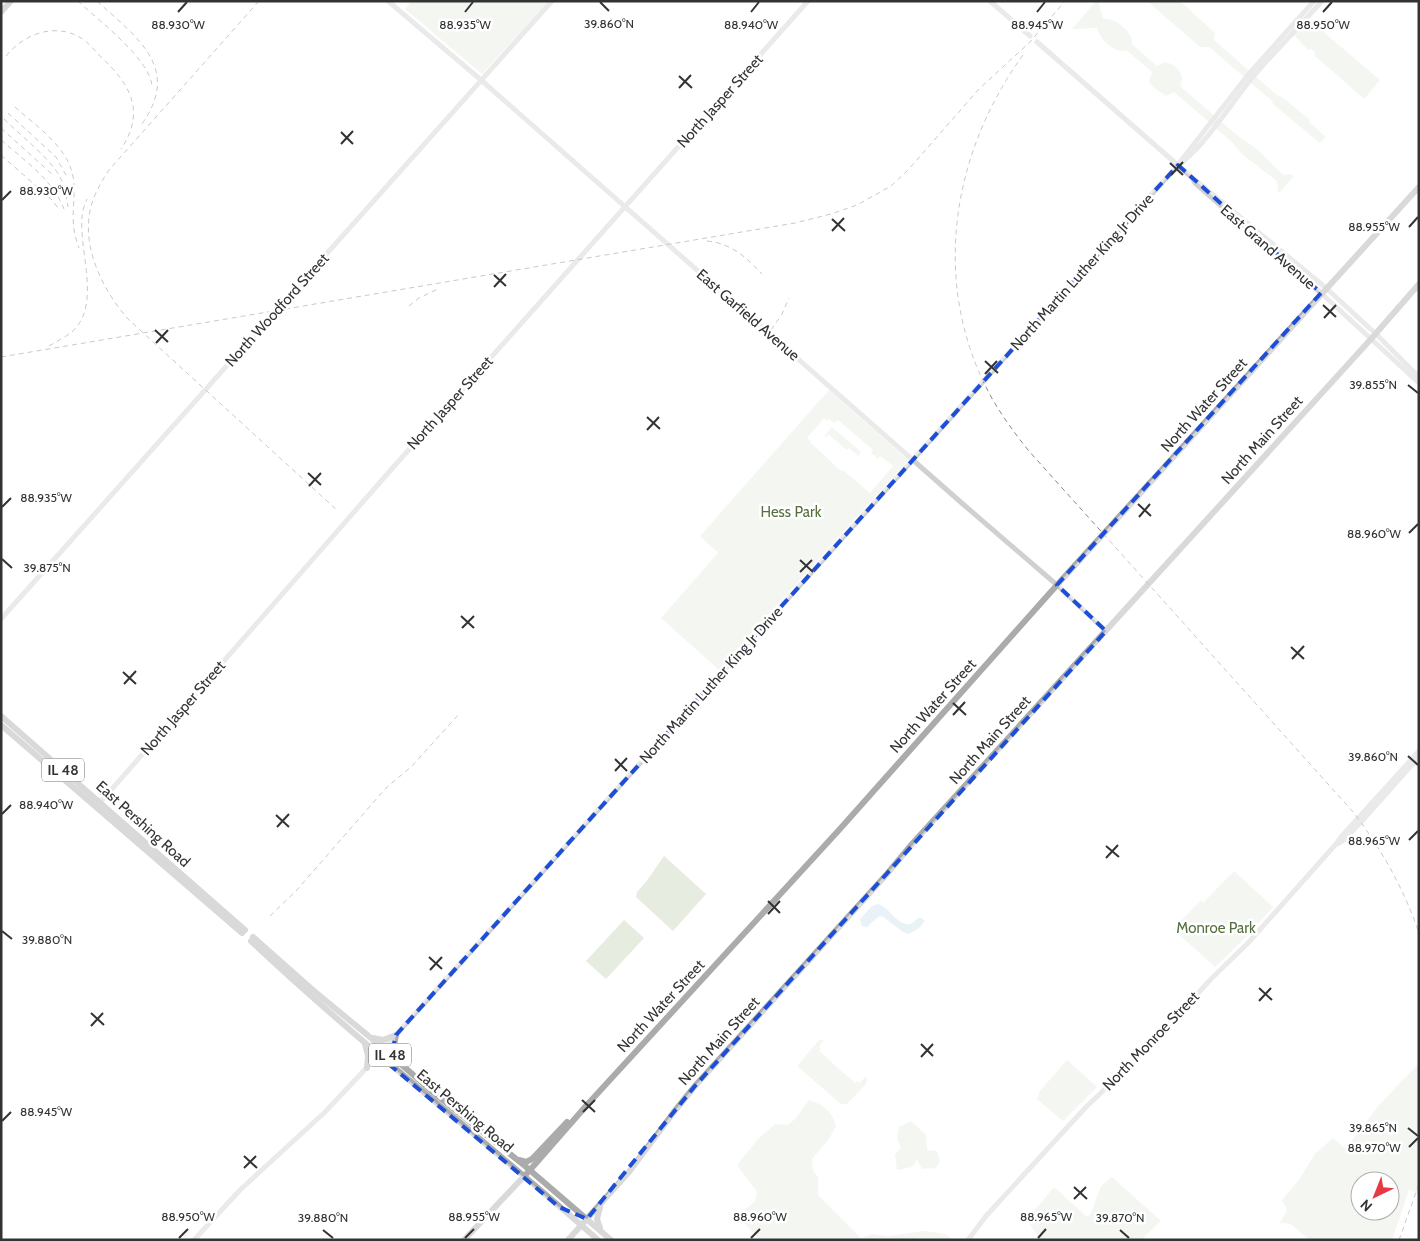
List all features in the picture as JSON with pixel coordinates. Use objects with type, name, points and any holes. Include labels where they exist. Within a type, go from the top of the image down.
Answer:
[{"type":"main road","points":[[1,12],[11,1]]},
{"type":"main road","name":"North Water Street","points":[[464,1240],[839,830],[1057,584],[1419,187]]},
{"type":"main road","name":"North Main Street","points":[[569,1239],[629,1172],[695,1086],[1419,284]]},
{"type":"main road","name":"East Pershing Road","points":[[1,716],[98,805]]},
{"type":"main road","name":"East Pershing Road","points":[[1,725],[98,805],[244,932]]},
{"type":"main road","name":"East Pershing Road","points":[[371,1038],[252,939],[310,996],[364,1043],[598,1240]]},
{"type":"main road","points":[[371,1038],[383,1040],[396,1035]]},
{"type":"main road","points":[[396,1035],[393,1050],[397,1061]]},
{"type":"main road","name":"IL 48","points":[[371,1038],[444,1102],[530,1170],[611,1240]]},
{"type":"main road","points":[[364,1043],[368,1056],[367,1068]]},
{"type":"main road","points":[[517,1160],[526,1162],[532,1159],[579,1108],[586,1106]]},
{"type":"main road","points":[[508,1164],[515,1178],[512,1189]]},
{"type":"main road","points":[[601,1204],[597,1219],[602,1232]]},
{"type":"main road","points":[[559,1207],[568,1209],[578,1217],[587,1219]]},
{"type":"main road","points":[[569,1239],[582,1233],[591,1234]]},
{"type":"street","name":"East Garfield Avenue","points":[[388,1],[481,80],[913,460],[1057,584],[1106,631]]},
{"type":"street","name":"North Woodford Street","points":[[1,619],[552,1]]},
{"type":"street","name":"North Jasper Street","points":[[98,805],[389,472],[808,1]]},
{"type":"street","points":[[990,1],[1030,36]]},
{"type":"street","name":"North Martin Luther King Jr Drive","points":[[1282,41],[1314,1]]},
{"type":"street","name":"North Martin Luther King Jr Drive","points":[[194,1240],[240,1190],[325,1112],[367,1068],[1178,165],[1185,153],[1214,120],[1248,74],[1322,1]]},
{"type":"street","name":"East Grand Avenue","points":[[1037,42],[1374,336]]},
{"type":"street","points":[[1374,336],[1419,377]]},
{"type":"street","points":[[1374,336],[1419,383]]},
{"type":"street","name":"North Monroe Street","points":[[968,1240],[992,1210],[1086,1107],[1144,1052],[1212,978],[1248,943],[1336,844],[1340,837],[1419,751]]},
{"type":"street","name":"North Monroe Street","points":[[1336,844],[1344,840],[1419,757]]},
{"type":"highlighted area","points":[[1178,165],[1321,293],[1057,585],[1106,631],[695,1086],[587,1219],[559,1207],[378,1055],[383,1049],[391,1056],[396,1035]]},
{"type":"green space","points":[[411,1],[549,1],[482,74],[405,9]]},
{"type":"green space","points":[[1098,1],[1103,19],[1112,20],[1127,30],[1132,39],[1132,44],[1157,66],[1165,62],[1177,68],[1182,78],[1180,86],[1238,136],[1257,149],[1283,175],[1289,174],[1294,176],[1279,193],[1277,181],[1242,154],[1232,142],[1174,92],[1166,96],[1153,87],[1149,81],[1152,72],[1126,50],[1117,50],[1108,45],[1097,28],[1072,29]]},
{"type":"green space","points":[[1147,1],[1180,1],[1215,33],[1214,40],[1277,95],[1309,119],[1310,123],[1326,137],[1320,143],[1209,47],[1200,47]]},
{"type":"green space","points":[[1308,19],[1380,80],[1364,99],[1315,56],[1314,51],[1308,50],[1294,35]]},
{"type":"green space","name":"Hess Park","points":[[829,390],[908,460],[719,670],[661,618],[718,553],[700,536]],"holes":[[[824,418],[827,421],[829,419],[834,423],[838,420],[873,450],[871,453],[878,459],[880,456],[893,466],[870,493],[843,470],[841,471],[807,438]]]},
{"type":"green space","points":[[832,427],[861,452],[858,456],[849,448],[847,450],[828,434],[826,437],[824,436]]},
{"type":"green space","points":[[664,856],[706,894],[673,931],[636,897],[637,892]]},
{"type":"green space","name":"Monroe Park","points":[[1234,871],[1273,907],[1215,967],[1173,929],[1201,900],[1203,903]]},
{"type":"green space","points":[[624,920],[644,938],[606,979],[586,961]]},
{"type":"green space","points":[[819,1040],[824,1040],[819,1047],[821,1049],[819,1051],[855,1083],[857,1081],[860,1083],[865,1077],[867,1079],[866,1084],[847,1104],[841,1104],[798,1067]]},
{"type":"green space","points":[[1067,1060],[1097,1087],[1063,1121],[1037,1099],[1040,1091]]},
{"type":"green space","points":[[1419,1063],[1419,1194],[1409,1190],[1400,1216],[1400,1171],[1350,1171],[1350,1221],[1398,1221],[1392,1240],[1309,1240],[1291,1224],[1280,1223],[1287,1210],[1282,1200],[1298,1181],[1315,1154],[1333,1138],[1346,1149],[1379,1105]]},
{"type":"green space","points":[[809,1100],[826,1109],[832,1116],[836,1126],[829,1139],[812,1159],[813,1171],[818,1177],[818,1195],[861,1238],[872,1234],[888,1236],[924,1231],[946,1234],[953,1240],[765,1240],[758,1238],[738,1216],[755,1201],[757,1192],[737,1165],[758,1139],[775,1124],[788,1125],[796,1118]]},
{"type":"green space","points":[[911,1121],[926,1135],[927,1150],[937,1151],[940,1161],[936,1168],[922,1169],[917,1160],[912,1167],[897,1170],[895,1155],[901,1147],[897,1139],[899,1127]]},
{"type":"green space","points":[[1112,1177],[1161,1221],[1141,1240],[1040,1240],[1027,1220],[1054,1187],[1087,1217],[1091,1213],[1101,1186]]},
{"type":"water","points":[[878,904],[887,909],[897,920],[906,924],[911,924],[920,917],[925,921],[919,928],[909,934],[903,932],[882,916],[878,917],[867,927],[862,926],[860,919],[872,906]]},
{"type":"railway","points":[[78,1],[133,52],[149,75],[152,86]]},
{"type":"railway","points":[[97,1],[139,41],[149,55],[156,70],[157,86],[153,104],[142,124]]},
{"type":"railway","points":[[259,1],[109,170],[93,200],[88,232],[95,264],[102,280],[119,308],[129,320],[338,511]]},
{"type":"railway","points":[[1,357],[795,223],[831,214],[857,205],[891,186],[908,170],[979,89],[1030,42],[1065,1]]},
{"type":"railway","points":[[6,56],[13,48],[31,36],[51,31],[71,33],[86,42],[119,76],[131,98],[133,122],[129,135],[121,149]]},
{"type":"railway","points":[[1023,55],[999,93],[980,133],[966,175],[958,218],[955,262],[959,306],[970,349],[988,391],[1006,421],[1028,450],[1354,813],[1374,841],[1391,870],[1419,933]]},
{"type":"railway","points":[[15,107],[52,140],[67,160],[74,184],[73,223],[79,248]]},
{"type":"railway","points":[[8,113],[56,157],[67,177]]},
{"type":"railway","points":[[4,119],[55,170],[63,184],[68,207]]},
{"type":"railway","points":[[1,128],[54,176]]},
{"type":"railway","points":[[1,140],[45,180],[53,189],[64,209]]},
{"type":"railway","points":[[1,155],[51,199],[60,210]]},
{"type":"railway","points":[[49,346],[73,331],[81,320],[86,307],[87,277],[82,217],[87,199]]},
{"type":"railway","points":[[707,241],[716,242],[738,252],[762,274]]},
{"type":"railway","points":[[409,306],[419,298],[440,288]]},
{"type":"railway","points":[[771,330],[782,314],[789,298]]},
{"type":"railway","points":[[270,916],[296,891],[385,789],[412,766],[459,714]]},
{"type":"railway","points":[[1399,1240],[1419,1184]]}]
